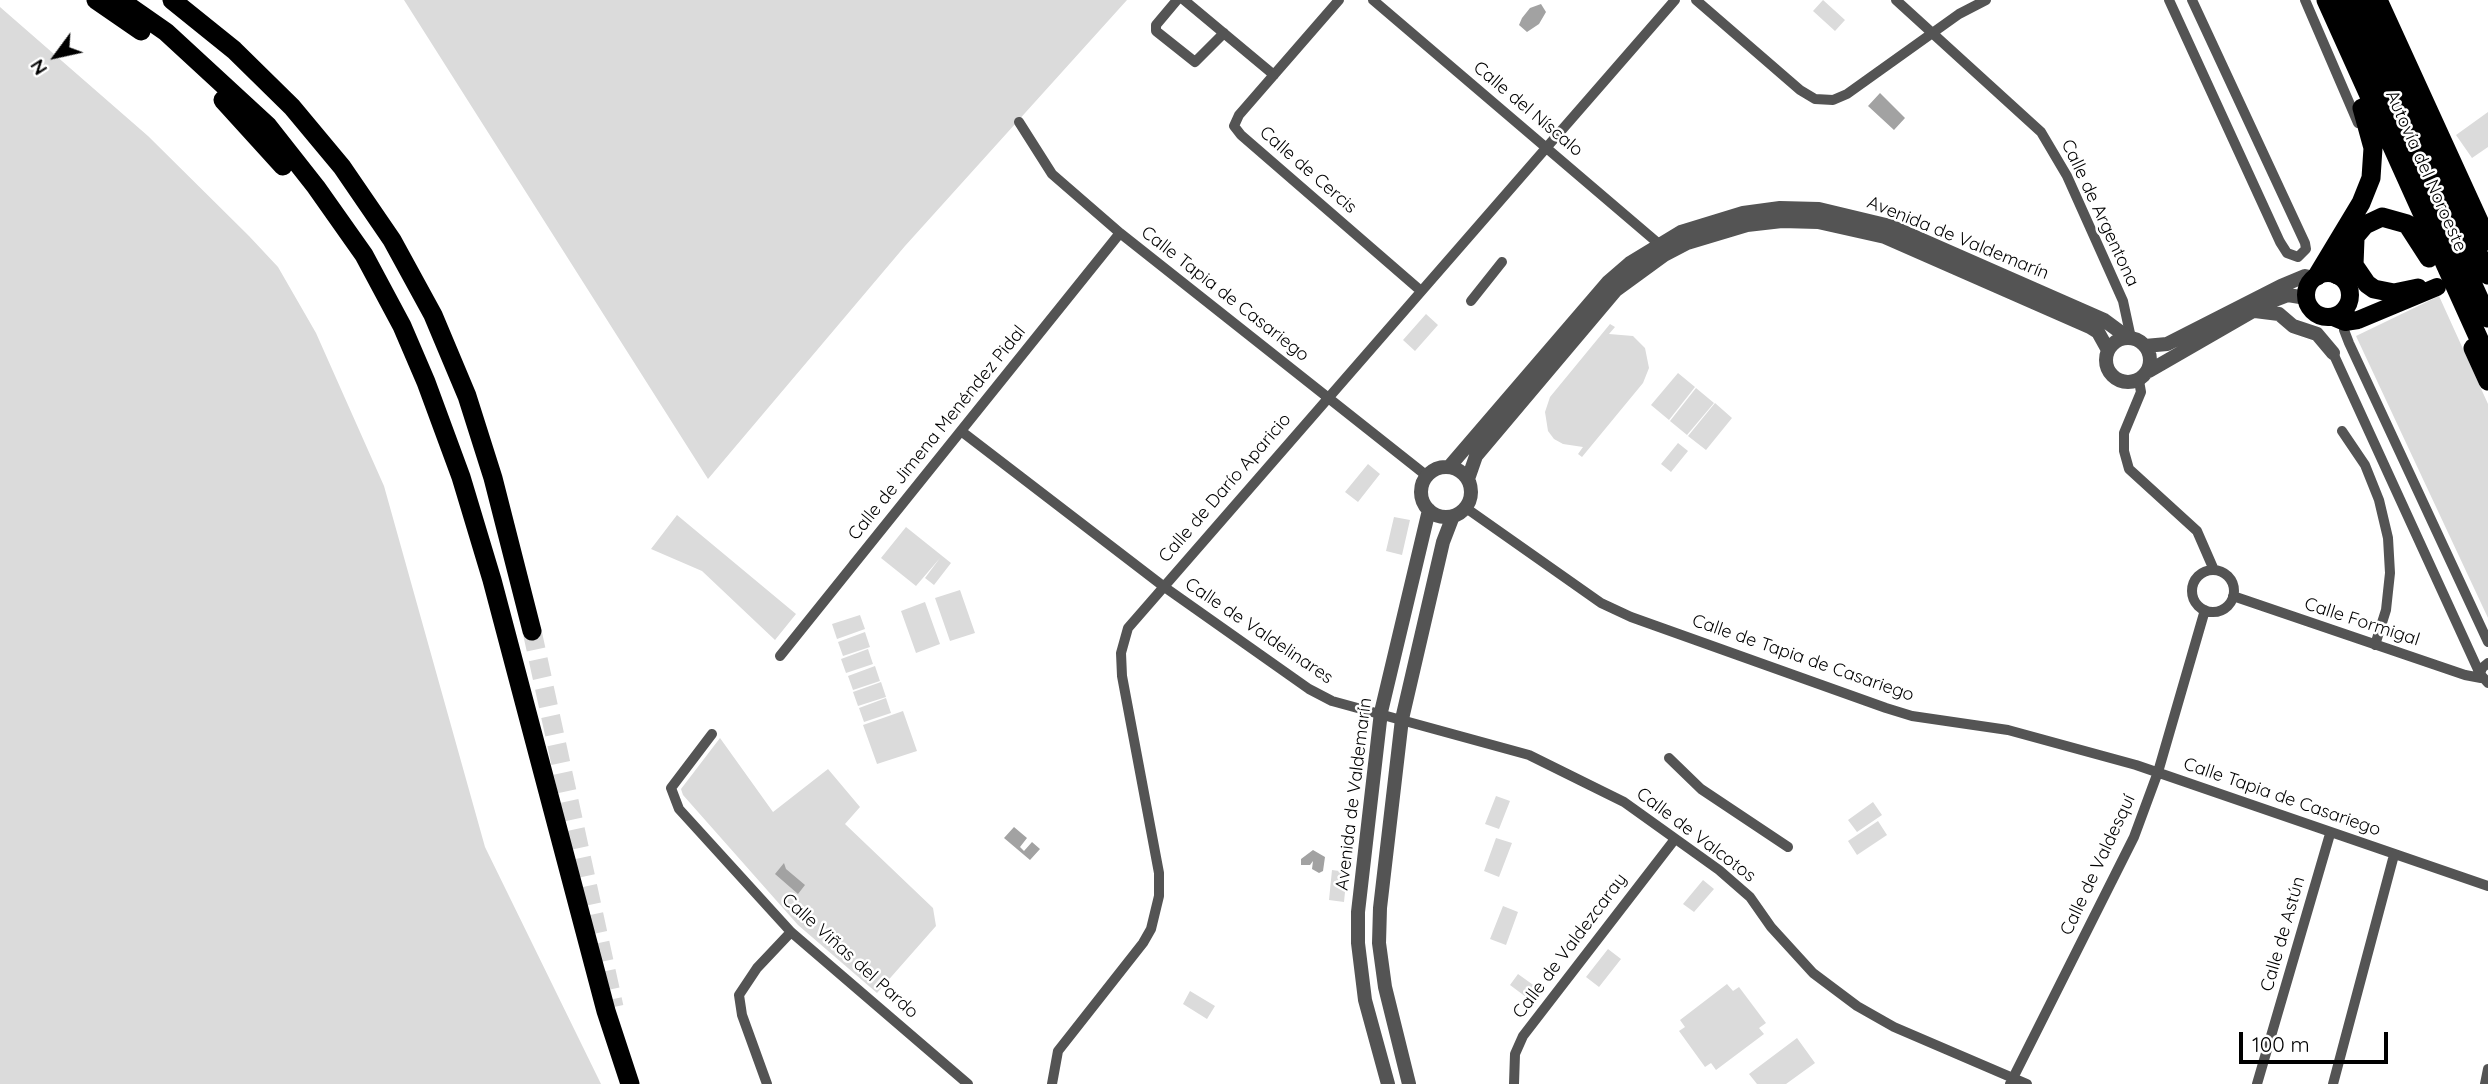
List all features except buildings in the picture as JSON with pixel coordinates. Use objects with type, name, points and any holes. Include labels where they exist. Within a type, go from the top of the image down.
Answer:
[{"type":"highway","points":[[96,0],[158,43],[198,76],[260,138],[306,194],[356,265],[426,382]]},
{"type":"highway","points":[[120,0],[186,49],[268,126],[364,255],[402,326],[461,477],[492,580],[581,922],[630,1084]]},
{"type":"highway","points":[[172,0],[234,50],[292,107],[342,167],[392,240],[433,315],[467,396],[494,478],[532,631]]},
{"type":"highway","points":[[2314,0],[2366,119],[2374,157],[2368,187],[2361,203],[2313,274],[2306,298],[2314,312],[2339,319],[2358,320],[2430,285]]},
{"type":"highway","name":"Autovía del Noroeste","points":[[2326,0],[2488,359]]},
{"type":"highway","points":[[2344,0],[2488,318]]},
{"type":"highway","name":"Autovía del Noroeste","points":[[2362,0],[2488,275]]},
{"type":"highway","points":[[2378,0],[2488,242]]},
{"type":"highway","points":[[2470,202],[2488,218]]},
{"type":"highway","points":[[2337,275],[2343,254],[2356,235],[2372,220],[2382,217],[2397,219],[2414,231],[2488,381]]},
{"type":"highway","points":[[2356,235],[2354,265],[2367,284],[2374,289],[2393,293],[2430,285]]},
{"type":"highway","points":[[2457,247],[2488,307]]},
{"type":"highway","points":[[2313,274],[2337,275],[2348,285],[2350,298],[2339,319]]},
{"type":"highway","points":[[2350,298],[2356,303],[2373,305],[2430,285]]},
{"type":"street","points":[[1177,0],[1156,26],[1156,31],[1195,62],[1200,60],[1224,33]]},
{"type":"street","points":[[1184,0],[1274,75]]},
{"type":"street","name":"Calle de Cercis","points":[[1339,0],[1239,115],[1234,125],[1241,135],[1421,290]]},
{"type":"street","name":"Calle del Níscalo","points":[[1373,0],[1659,244]]},
{"type":"street","name":"Calle de Darío Aparicio","points":[[1052,1084],[1058,1051],[1143,943],[1155,911],[1159,873],[1121,653],[1128,628],[1675,0]]},
{"type":"street","points":[[1696,0],[1800,90],[1815,99],[1833,100],[1847,94],[1932,32],[1986,0]]},
{"type":"street","name":"Calle de Argentona","points":[[1896,0],[2026,118],[2056,154],[2123,301],[2129,337]]},
{"type":"street","points":[[2169,0],[2280,242],[2287,253],[2298,257],[2303,254],[2305,243],[2192,0]]},
{"type":"street","points":[[2145,346],[2167,344],[2313,274],[2347,215],[2360,182],[2365,153],[2360,127],[2305,0]]},
{"type":"street","name":"Calle Tapia de Casariego","points":[[1019,122],[1052,174],[1121,233],[1427,476]]},
{"type":"street","name":"Avenida de Valdemarín","points":[[1449,467],[1587,303],[1630,263],[1659,244],[1712,221],[1743,213],[1806,209],[1856,216],[1890,226],[2104,320],[2129,337]]},
{"type":"street","name":"Avenida de Valdemarín","points":[[1468,479],[1476,456],[1616,290],[1664,255],[1687,243],[1747,225],[1782,221],[1818,222],[1885,237],[2090,327],[2098,332],[2108,350]]},
{"type":"street","name":"Calle de Jimena Menéndez Pidal","points":[[780,656],[1121,233]]},
{"type":"street","points":[[1471,301],[1502,262]]},
{"type":"street","points":[[2214,570],[2197,531],[2129,469],[2124,451],[2124,433],[2141,392],[2144,376],[2151,358],[2145,346],[2129,337],[2116,341],[2108,350],[2105,360],[2108,371],[2115,379],[2125,383],[2144,376],[2254,311],[2288,295],[2306,298]]},
{"type":"street","points":[[2254,311],[2279,314],[2293,326],[2317,334],[2333,353],[2488,692]]},
{"type":"street","points":[[2339,319],[2488,642]]},
{"type":"street","name":"Calle de Valdelinares","points":[[961,431],[1163,586],[1309,689],[1332,701],[1381,712]]},
{"type":"street","points":[[2342,431],[2365,465],[2379,500],[2388,538],[2390,573],[2386,610],[2375,645]]},
{"type":"street","points":[[1409,1084],[1385,987],[1379,943],[1380,908],[1402,719],[1443,542],[1471,496],[1468,479],[1459,471],[1449,467],[1427,476],[1422,490],[1429,510],[1442,517],[1459,512]]},
{"type":"street","name":"Avenida de Valdemarín","points":[[1388,1084],[1365,1000],[1358,943],[1358,912],[1381,712],[1429,510]]},
{"type":"street","name":"Calle de Tapia de Casariego","points":[[1459,512],[1601,603],[1630,617],[1912,716],[2008,730],[2158,772]]},
{"type":"street","points":[[2214,570],[2221,572],[2232,583],[2234,596],[2227,607],[2216,612],[2205,610],[2196,603],[2192,587],[2202,573],[2214,570]]},
{"type":"street","name":"Calle Formigal","points":[[2234,596],[2483,679]]},
{"type":"street","name":"Calle de Valdesquí","points":[[2012,1081],[2134,837],[2158,772],[2205,610]]},
{"type":"street","points":[[2483,679],[2482,668],[2488,663]]},
{"type":"street","name":"Calle de Valcotos","points":[[1381,712],[1529,755],[1624,802],[1750,897],[1772,927],[1813,973],[1857,1006],[1894,1027],[2012,1081],[2027,1084]]},
{"type":"street","name":"Calle Viñas del Pardo","points":[[712,734],[674,781],[672,796],[679,809],[791,932],[968,1084]]},
{"type":"street","points":[[1669,758],[1701,789],[1788,847]]},
{"type":"street","name":"Calle Tapia de Casariego","points":[[2158,772],[2330,834],[2488,886]]},
{"type":"street","name":"Calle de Astún","points":[[2257,1084],[2330,834]]},
{"type":"street","name":"Calle de Valdezcaray","points":[[1514,1084],[1515,1054],[1523,1036],[1675,838]]},
{"type":"street","name":"Calle Tapia de Casariego","points":[[2333,1084],[2394,855]]},
{"type":"street","points":[[767,1084],[742,1015],[739,995],[757,968],[791,932]]},
{"type":"street","points":[[2485,1084],[2488,1069]]},
{"type":"shaded area","points":[[404,0],[1127,0],[905,246],[708,479]]},
{"type":"shaded area","points":[[1823,0],[1845,20],[1835,31],[1813,11]]},
{"type":"shaded area","points":[[1541,4],[1546,12],[1539,24],[1527,32],[1519,25],[1522,18],[1530,8]]},
{"type":"shaded area","points":[[0,7],[148,136],[249,236],[278,267],[316,333],[384,486],[485,847],[601,1084],[0,1084]]},
{"type":"shaded area","points":[[1880,93],[1905,118],[1894,130],[1868,106]]},
{"type":"shaded area","points":[[2488,112],[2488,147],[2472,158],[2456,135]]},
{"type":"shaded area","points":[[2439,296],[2488,404],[2488,618],[2356,336]]},
{"type":"shaded area","points":[[1426,314],[1438,325],[1415,351],[1403,340]]},
{"type":"shaded area","points":[[1610,324],[1615,327],[1609,334],[1633,336],[1645,348],[1649,368],[1643,383],[1582,457],[1578,454],[1583,447],[1563,444],[1554,439],[1548,431],[1545,412],[1550,397]]},
{"type":"shaded area","points":[[1678,373],[1695,387],[1669,420],[1651,405]]},
{"type":"shaded area","points":[[1696,388],[1714,403],[1687,435],[1670,421]]},
{"type":"shaded area","points":[[1715,403],[1732,418],[1706,450],[1688,436]]},
{"type":"shaded area","points":[[1678,443],[1688,451],[1671,472],[1661,464]]},
{"type":"shaded area","points":[[1368,464],[1380,474],[1358,502],[1345,492]]},
{"type":"shaded area","points":[[677,515],[796,614],[775,640],[702,571],[651,549]]},
{"type":"shaded area","points":[[1394,517],[1410,520],[1402,555],[1386,551]]},
{"type":"shaded area","points":[[906,527],[951,563],[934,585],[925,578],[940,558],[916,586],[881,558]]},
{"type":"shaded area","points":[[960,590],[975,633],[950,641],[935,598]]},
{"type":"shaded area","points":[[925,602],[940,644],[916,653],[901,611]]},
{"type":"shaded area","points":[[860,615],[865,629],[837,639],[832,624]]},
{"type":"shaded area","points":[[865,632],[870,647],[843,656],[838,642]]},
{"type":"shaded area","points":[[868,649],[873,664],[846,673],[841,659]]},
{"type":"shaded area","points":[[875,666],[880,681],[853,690],[848,676]]},
{"type":"shaded area","points":[[881,682],[886,697],[858,706],[853,692]]},
{"type":"shaded area","points":[[886,698],[891,713],[864,722],[859,708]]},
{"type":"shaded area","points":[[903,711],[917,751],[877,764],[863,725]]},
{"type":"shaded area","points":[[720,738],[773,812],[828,769],[860,807],[845,824],[933,908],[936,926],[877,993],[798,925],[683,795],[681,789]]},
{"type":"shaded area","points":[[1496,796],[1510,801],[1499,829],[1485,824]]},
{"type":"shaded area","points":[[1873,802],[1882,815],[1857,832],[1848,820]]},
{"type":"shaded area","points":[[1878,821],[1887,835],[1857,855],[1848,841]]},
{"type":"shaded area","points":[[1014,827],[1027,838],[1020,847],[1024,851],[1032,842],[1040,849],[1030,860],[1004,838]]},
{"type":"shaded area","points":[[1496,838],[1512,843],[1499,877],[1484,871]]},
{"type":"shaded area","points":[[1313,850],[1325,857],[1323,871],[1319,873],[1312,869],[1313,861],[1310,865],[1301,865],[1301,859]]},
{"type":"shaded area","points":[[784,863],[786,869],[805,885],[798,894],[775,874]]},
{"type":"shaded area","points":[[1332,870],[1347,872],[1344,902],[1329,900]]},
{"type":"shaded area","points":[[1703,880],[1714,889],[1694,912],[1683,904]]},
{"type":"shaded area","points":[[1503,906],[1518,912],[1506,945],[1490,939]]},
{"type":"shaded area","points":[[1608,949],[1621,959],[1599,987],[1586,977]]},
{"type":"shaded area","points":[[1518,974],[1543,992],[1534,1003],[1510,985]]},
{"type":"shaded area","points":[[1727,984],[1733,991],[1739,987],[1766,1023],[1759,1028],[1764,1034],[1716,1070],[1711,1063],[1705,1067],[1679,1031],[1685,1027],[1680,1020]]},
{"type":"shaded area","points":[[1190,991],[1215,1006],[1207,1019],[1183,1004]]},
{"type":"shaded area","points":[[1797,1038],[1815,1063],[1786,1084],[1757,1084],[1749,1074]]},
{"type":"tunnel","points":[[532,631],[614,1007]]}]
